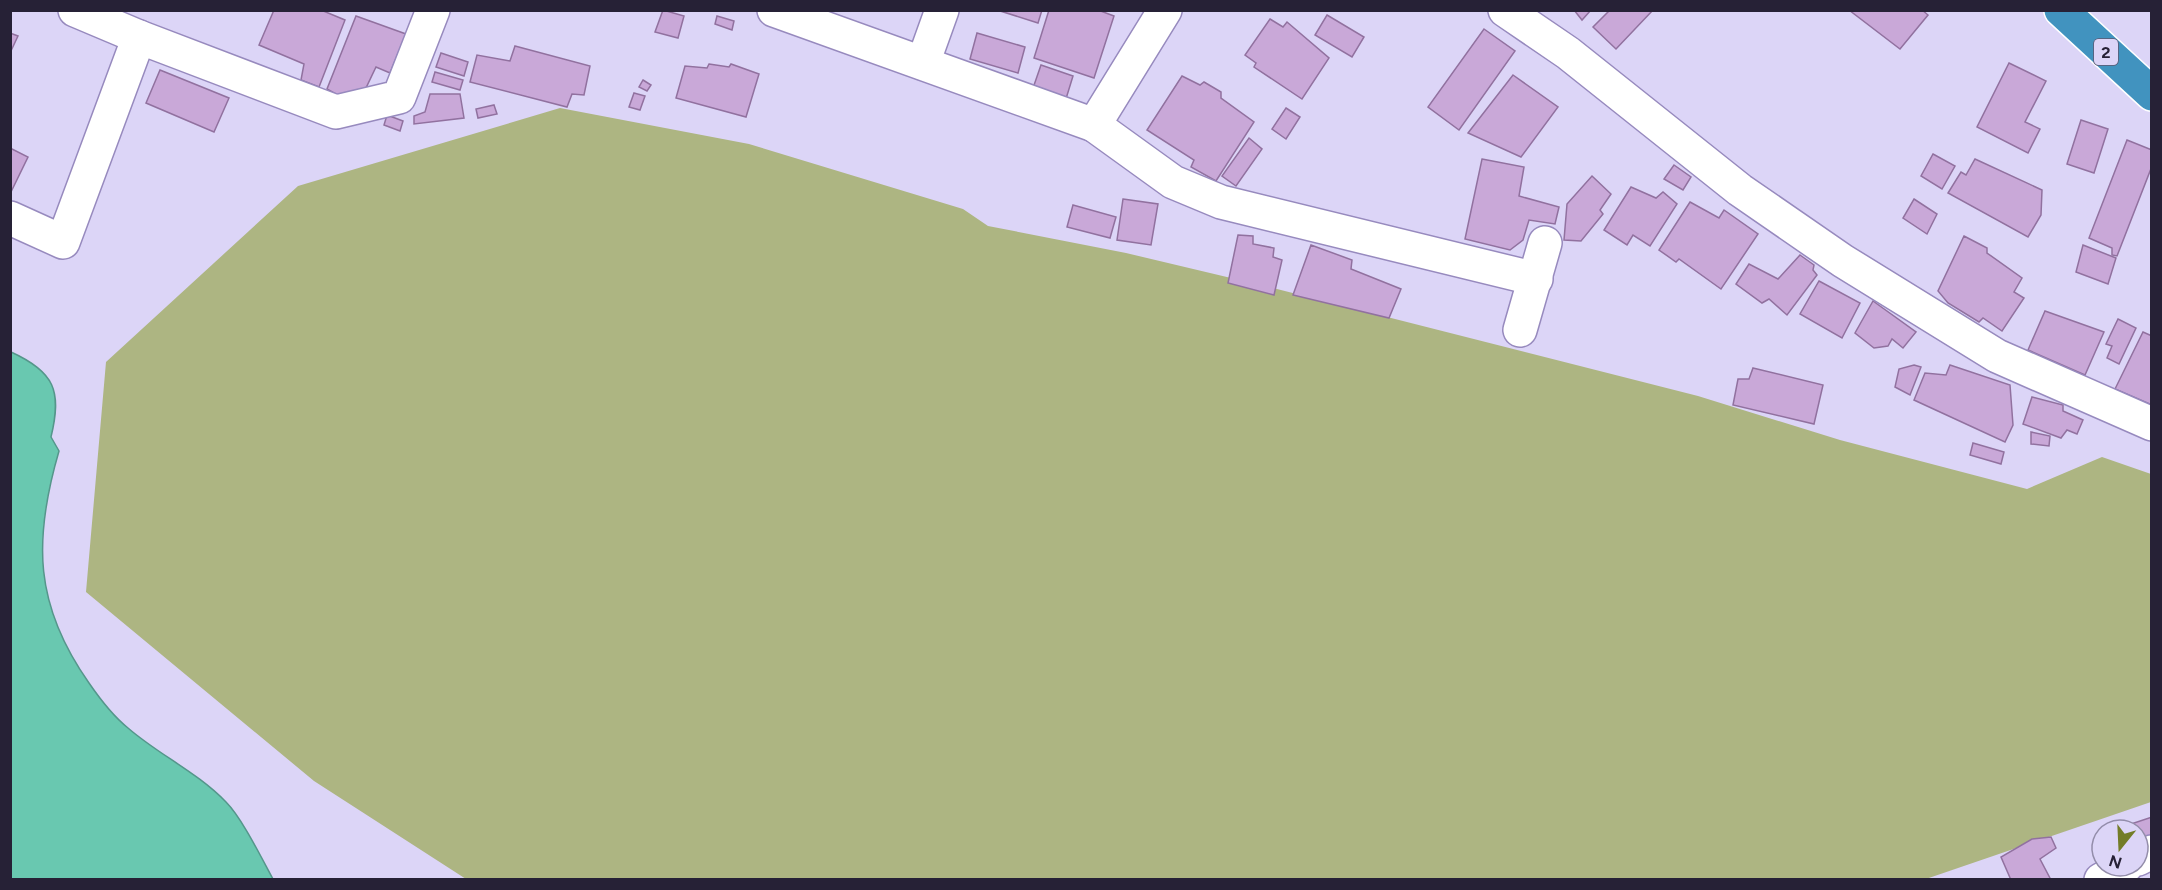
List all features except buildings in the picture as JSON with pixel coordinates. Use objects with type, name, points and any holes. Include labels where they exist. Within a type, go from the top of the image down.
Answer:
[{"type":"highway","name":"2","points":[[2068,13],[2151,94]]},
{"type":"street","points":[[75,10],[139,37],[336,112],[399,98],[433,10]]},
{"type":"street","points":[[774,10],[1094,125],[1173,182],[1221,202],[1536,279]]},
{"type":"street","points":[[923,63],[942,10]]},
{"type":"street","points":[[1094,125],[1165,10]]},
{"type":"street","points":[[1505,10],[1568,53],[1740,190],[1843,261],[1997,356],[2151,424]]},
{"type":"street","points":[[10,218],[63,242],[139,37]]},
{"type":"street","points":[[1520,330],[1545,243]]},
{"type":"shaded area","points":[[560,108],[749,144],[963,209],[988,226],[1126,253],[1273,288],[1698,396],[1840,440],[2027,489],[2102,457],[2151,474],[2151,802],[2104,818],[2090,818],[2090,823],[1923,880],[466,879],[314,781],[86,592],[106,362],[298,186]]},
{"type":"shaded area","points":[[11,352],[37,367],[52,385],[55,395],[56,407],[51,437],[59,451],[45,514],[43,543],[48,599],[57,626],[89,683],[112,713],[140,738],[203,782],[226,802],[245,828],[273,879],[11,879]]}]
